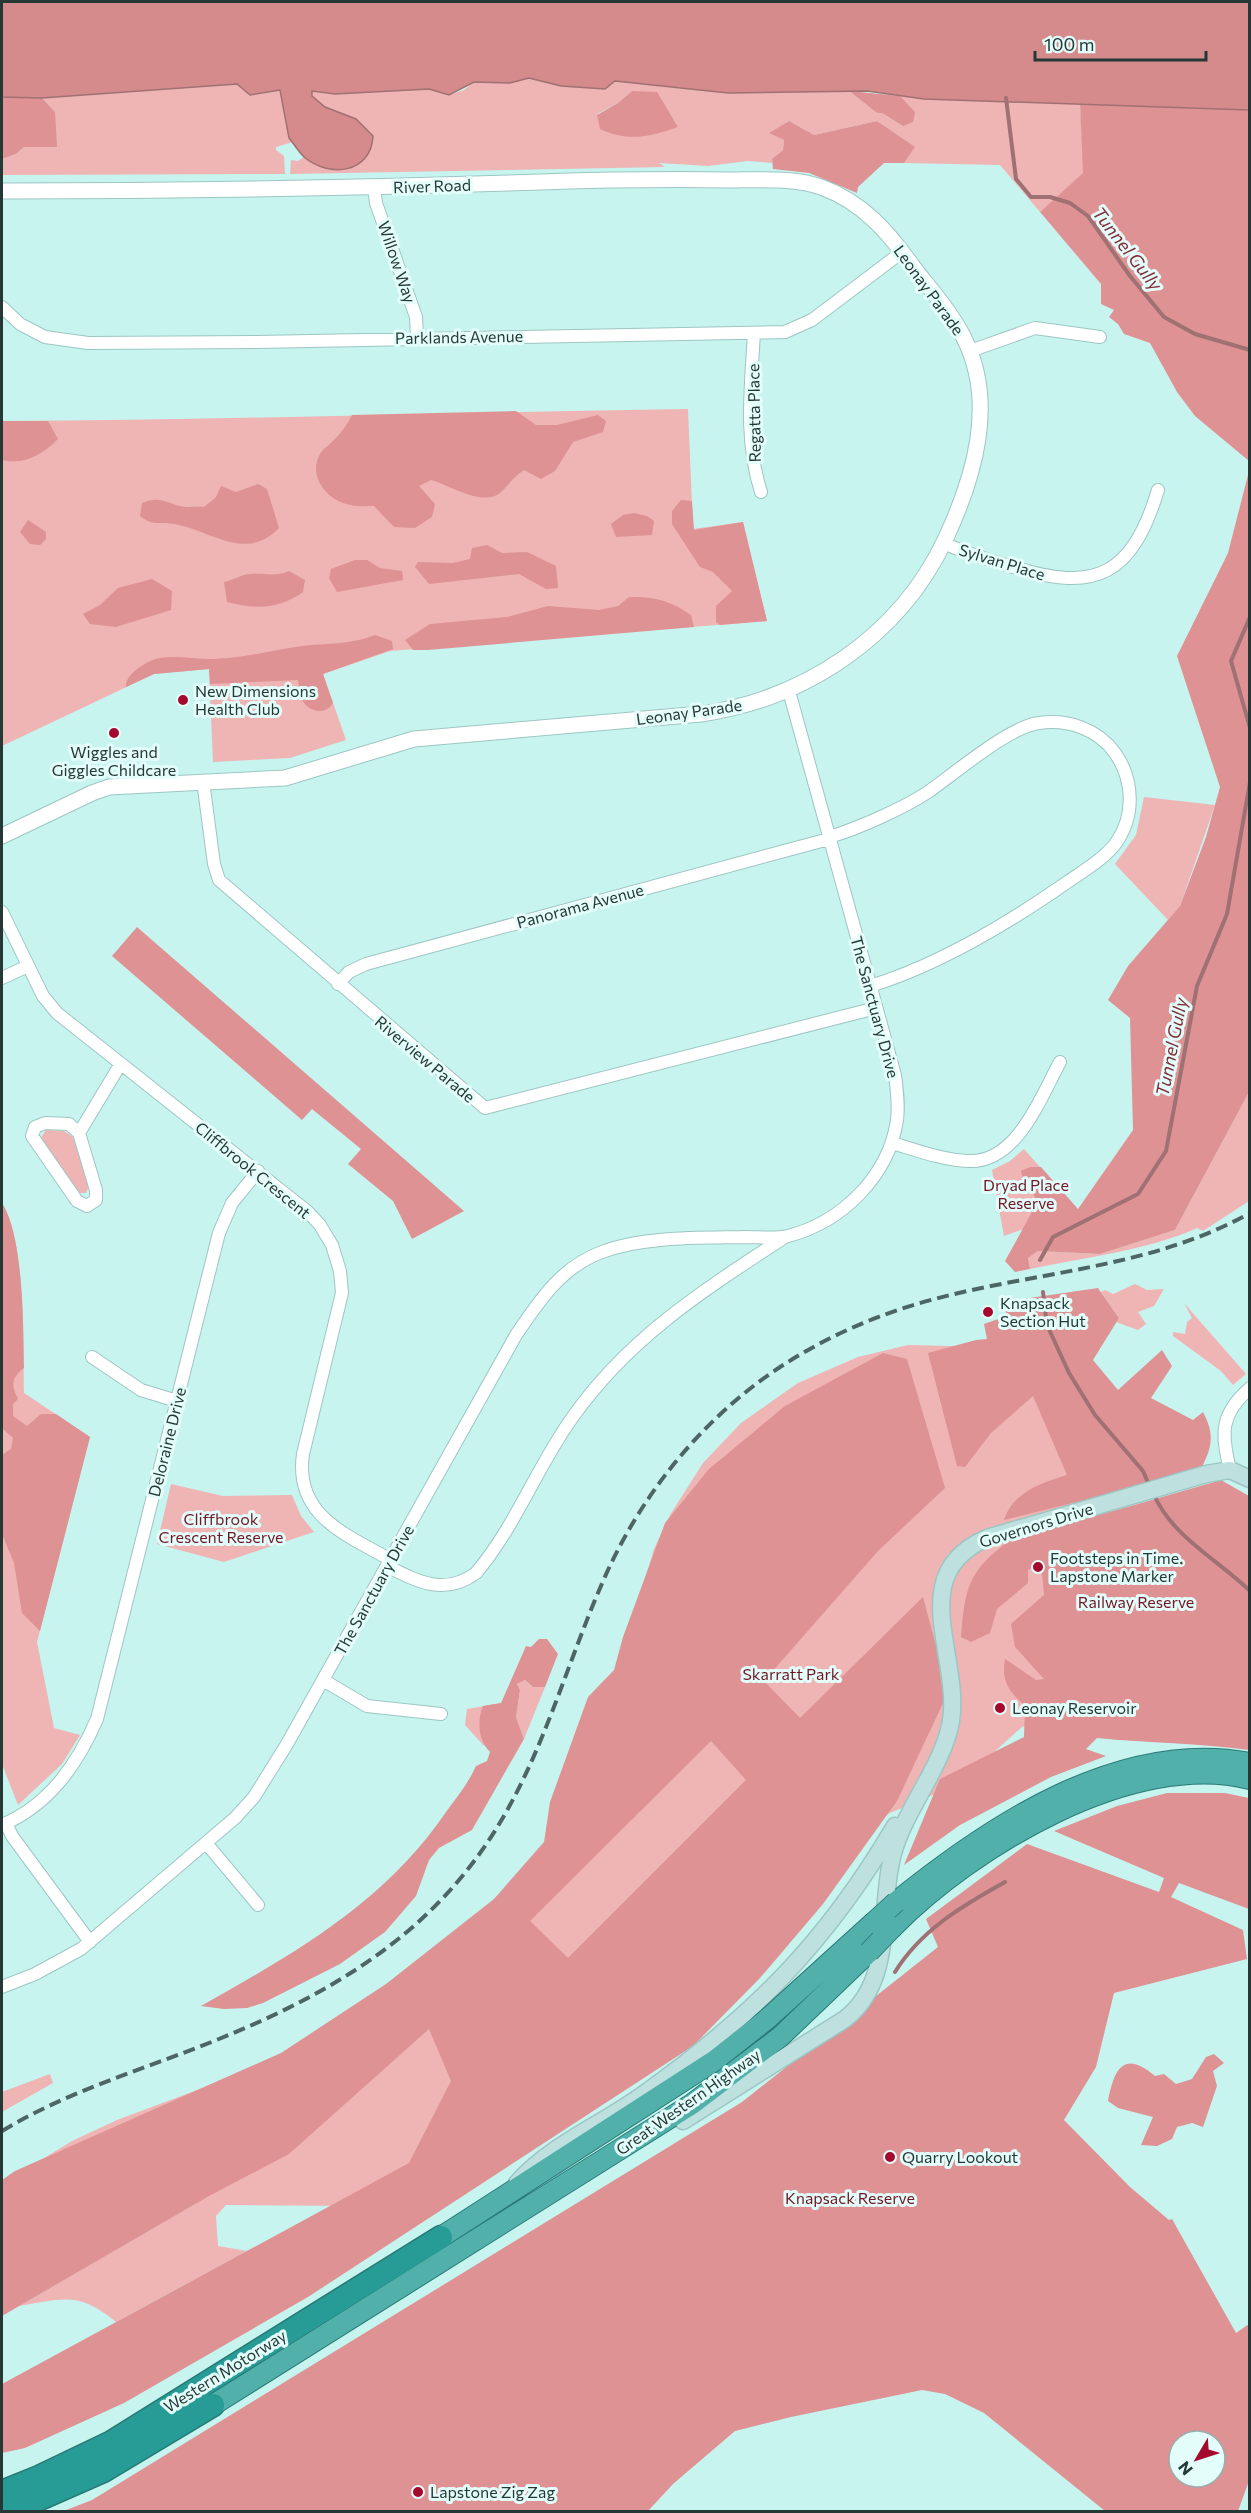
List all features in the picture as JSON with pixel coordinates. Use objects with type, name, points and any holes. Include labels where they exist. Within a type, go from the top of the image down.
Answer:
[{"type":"highway","name":"Great Western Highway","points":[[441,2237],[714,2061],[766,2020],[896,1902],[957,1853],[992,1831],[1039,1806],[1107,1776],[1146,1763],[1185,1757],[1250,1762]]},
{"type":"highway","name":"Great Western Highway","points":[[213,2405],[521,2214],[732,2075],[780,2037],[893,1927],[976,1858],[1028,1828],[1091,1798],[1144,1779],[1203,1772],[1250,1779]]},
{"type":"highway","name":"Western Motorway","points":[[2,2492],[50,2473],[118,2438],[441,2237]]},
{"type":"highway","name":"Western Motorway","points":[[10,2511],[104,2471],[213,2405]]},
{"type":"main road","name":"Governors Drive","points":[[936,1759],[949,1730],[953,1700],[940,1602],[943,1582],[950,1567],[968,1548],[987,1538],[1206,1474],[1230,1470]]},
{"type":"main road","points":[[1230,1470],[1250,1479]]},
{"type":"main road","points":[[507,2195],[535,2164],[650,2090],[705,2050],[760,2002],[793,1967],[844,1905],[936,1759]]},
{"type":"main road","points":[[521,2214],[547,2203],[693,2114],[857,2009],[868,1994],[877,1972],[886,1890],[894,1848],[936,1759]]},
{"type":"street","name":"River Road","points":[[2,191],[374,187],[626,179],[780,181],[820,187],[857,205]]},
{"type":"street","name":"Willow Way","points":[[374,187],[376,203],[416,317],[417,338]]},
{"type":"street","name":"Leonay Parade","points":[[2,836],[105,788],[290,777],[414,739],[700,714],[732,709],[789,691],[829,669],[864,643],[908,598],[944,543],[968,481],[980,428],[979,384],[970,351],[954,322],[903,252],[877,221],[857,205]]},
{"type":"street","name":"Parklands Avenue","points":[[2,307],[36,333],[56,340],[77,343],[785,332],[801,327],[903,252]]},
{"type":"street","points":[[970,351],[1035,328],[1100,337]]},
{"type":"street","name":"Regatta Place","points":[[754,333],[750,411],[752,459],[761,492]]},
{"type":"street","name":"Sylvan Place","points":[[944,543],[964,552],[1045,577],[1071,579],[1093,576],[1117,562],[1136,545],[1148,524],[1158,490]]},
{"type":"street","name":"The Sanctuary Drive","points":[[2,1987],[48,1967],[90,1942],[206,1844],[254,1797],[323,1680],[516,1335],[557,1280],[592,1256],[630,1244],[744,1237],[786,1237],[822,1222],[849,1205],[874,1176],[892,1143],[898,1100],[894,1075],[789,691]]},
{"type":"street","name":"Panorama Avenue","points":[[338,984],[349,972],[366,964],[829,838],[920,797],[1008,737],[1038,723],[1062,722],[1095,734],[1115,753],[1129,784],[1130,809],[1123,831],[1115,844],[1097,861],[1001,928],[870,986]]},
{"type":"street","name":"Riverview Parade","points":[[203,781],[214,864],[219,880],[485,1108],[876,1008]]},
{"type":"street","name":"Cliffbrook Crescent","points":[[2,912],[43,996],[57,1013],[120,1065],[258,1171],[320,1225],[337,1258],[342,1282],[341,1305],[303,1454],[302,1472],[305,1488],[316,1510],[329,1524],[418,1582],[433,1586],[457,1584],[476,1573],[571,1419],[595,1388],[635,1345],[677,1309],[786,1237]]},
{"type":"street","points":[[2,978],[28,966]]},
{"type":"street","points":[[892,1143],[956,1160],[976,1161],[988,1157],[1008,1145],[1017,1136],[1060,1062]]},
{"type":"street","points":[[79,1133],[69,1124],[45,1123],[35,1127],[32,1136],[77,1201],[87,1206],[96,1200],[96,1190],[79,1133],[120,1065]]},
{"type":"street","name":"Deloraine Drive","points":[[4,1824],[40,1802],[64,1779],[82,1752],[97,1719],[222,1225],[232,1203],[258,1171]]},
{"type":"street","points":[[744,1237],[750,1249],[749,1261]]},
{"type":"street","points":[[92,1357],[141,1390],[177,1401]]},
{"type":"street","points":[[1230,1470],[1224,1443],[1227,1414],[1231,1405],[1250,1388]]},
{"type":"street","points":[[323,1680],[372,1707],[441,1714]]},
{"type":"street","points":[[4,1824],[90,1942]]},
{"type":"street","points":[[206,1844],[258,1905]]},
{"type":"green space","points":[[529,78],[561,86],[605,89],[615,81],[728,93],[849,91],[877,113],[882,113],[903,126],[900,96],[1080,103],[1084,173],[1040,212],[1000,165],[904,163],[914,147],[877,121],[814,135],[789,121],[770,133],[784,140],[783,150],[772,159],[772,163],[748,161],[708,166],[659,163],[665,167],[290,174],[291,160],[298,161],[304,157],[317,164],[356,119],[325,107],[312,96],[312,91],[335,94],[429,89],[449,95],[464,90],[474,82],[510,83]],"holes":[[[632,91],[669,113],[678,127],[597,114],[618,103]]]},
{"type":"green space","points":[[237,84],[250,95],[280,90],[289,138],[293,142],[276,147],[276,150],[284,156],[285,174],[2,175],[2,159],[16,154],[24,147],[38,147],[55,112],[42,98]]},
{"type":"green space","points":[[632,91],[657,92],[678,127],[639,137],[620,136],[600,129],[597,115],[618,103]]},
{"type":"green space","points":[[849,91],[900,96],[915,112],[913,122],[903,126],[882,113],[877,113]]},
{"type":"green space","points":[[2,97],[42,98],[55,112],[57,147],[24,147],[16,154],[2,159]]},
{"type":"green space","points":[[1080,103],[1249,110],[1249,461],[1195,416],[1177,392],[1150,343],[1124,334],[1118,324],[1109,317],[1114,310],[1101,304],[1101,284],[1040,212],[1083,173]]},
{"type":"green space","points":[[789,121],[814,135],[877,121],[915,147],[904,163],[884,163],[858,187],[857,193],[809,173],[773,169],[772,159],[783,150],[784,140],[769,133]]},
{"type":"green space","points":[[688,409],[693,529],[743,522],[767,621],[390,651],[323,674],[346,740],[290,758],[213,762],[209,669],[154,674],[2,746],[2,421]]},
{"type":"green space","points":[[516,411],[536,425],[557,425],[598,415],[606,421],[603,432],[573,442],[555,471],[541,479],[524,470],[493,497],[485,498],[466,494],[431,480],[419,486],[435,504],[432,517],[415,528],[394,527],[374,506],[353,506],[338,501],[325,491],[317,477],[317,462],[320,454],[341,432],[352,415]]},
{"type":"green space","points":[[2,421],[48,421],[58,439],[46,450],[26,460],[2,460]]},
{"type":"green space","points":[[1249,471],[1249,1092],[1175,1230],[1100,1254],[1038,1251],[1028,1258],[1030,1269],[1015,1272],[1005,1261],[1031,1214],[1035,1197],[1023,1180],[1021,1171],[1030,1167],[1041,1167],[1078,1209],[1133,1130],[1130,1018],[1108,1000],[1128,966],[1180,906],[1206,837],[1220,787],[1177,656],[1228,553]]},
{"type":"green space","points":[[258,484],[267,489],[279,528],[266,538],[253,543],[241,544],[228,541],[188,527],[169,523],[153,523],[140,516],[142,503],[148,501],[165,501],[183,507],[204,507],[216,497],[221,486],[236,492]]},
{"type":"green space","points":[[681,500],[692,501],[694,530],[743,522],[767,621],[720,625],[716,622],[716,606],[732,591],[713,572],[700,567],[672,524],[672,511]]},
{"type":"green space","points":[[634,513],[647,516],[654,521],[652,535],[616,537],[611,524],[623,515]]},
{"type":"green space","points":[[28,520],[46,532],[46,539],[40,545],[30,544],[20,532]]},
{"type":"green space","points":[[487,545],[502,553],[527,552],[556,566],[558,588],[546,589],[519,574],[429,584],[415,567],[418,562],[453,563],[470,559],[472,548]]},
{"type":"green space","points":[[355,560],[367,560],[380,568],[402,571],[403,580],[337,592],[329,578],[331,569]]},
{"type":"green space","points":[[289,571],[305,580],[303,592],[294,598],[275,605],[257,607],[227,602],[224,582],[248,574],[275,574]]},
{"type":"green space","points":[[152,579],[172,591],[171,610],[116,627],[90,624],[83,614],[100,605],[118,588]]},
{"type":"green space","points":[[629,597],[646,597],[677,606],[691,615],[694,627],[428,650],[413,650],[405,640],[430,624],[507,617],[548,606],[599,610],[618,606]]},
{"type":"green space","points":[[375,635],[392,641],[393,649],[323,674],[333,703],[325,710],[315,710],[306,705],[300,695],[298,680],[210,684],[209,669],[154,674],[126,687],[128,679],[134,672],[146,663],[157,659],[236,657],[302,646],[348,642]]},
{"type":"green space","points":[[1144,797],[1215,805],[1180,906],[1168,920],[1115,864],[1136,835]]},
{"type":"green space","points":[[137,927],[464,1211],[412,1239],[393,1201],[348,1164],[361,1149],[312,1109],[302,1120],[112,956]]},
{"type":"green space","points":[[1249,1092],[1249,1201],[1203,1231],[1197,1228],[1137,1248],[1030,1269],[1028,1258],[1038,1251],[1100,1254],[1175,1230]]},
{"type":"green space","points":[[46,1130],[64,1131],[73,1137],[89,1186],[86,1193],[79,1193],[40,1139]]},
{"type":"green space","name":"Dryad Place Reserve","points":[[1024,1149],[1078,1210],[1004,1236],[992,1170],[1010,1161]]},
{"type":"green space","points":[[2,1203],[10,1220],[19,1267],[22,1294],[24,1393],[90,1437],[37,1642],[54,1728],[80,1735],[62,1764],[18,1805],[2,1764]]},
{"type":"green space","points":[[2,1203],[15,1238],[21,1282],[24,1368],[14,1382],[14,1390],[18,1399],[13,1404],[13,1416],[27,1426],[41,1414],[56,1414],[90,1437],[40,1631],[22,1613],[14,1563],[2,1534],[2,1455],[11,1449],[13,1438],[3,1429],[2,1421]]},
{"type":"green space","points":[[1135,1284],[1147,1290],[1164,1289],[1154,1306],[1138,1312],[1146,1324],[1138,1330],[1116,1322],[1119,1318],[1101,1292],[1105,1290],[1113,1294]]},
{"type":"green space","points":[[1098,1288],[1119,1318],[1093,1360],[1118,1390],[1162,1350],[1172,1366],[1151,1398],[1193,1420],[1203,1412],[1211,1439],[1206,1459],[1202,1467],[1097,1497],[1004,1520],[1014,1502],[1029,1490],[1067,1475],[1033,1396],[991,1433],[965,1467],[957,1466],[928,1353],[987,1339],[984,1324],[1007,1316],[1003,1302]]},
{"type":"green space","points":[[1184,1303],[1246,1374],[1233,1385],[1221,1371],[1173,1336],[1173,1332],[1185,1334],[1187,1322],[1192,1318]]},
{"type":"green space","name":"Skarratt Park","points":[[908,1345],[1044,1348],[1131,1428],[1070,1711],[1022,1727],[983,1762],[973,1778],[871,1821],[362,2206],[226,2205],[216,2216],[218,2246],[247,2251],[116,2322],[91,2305],[80,2301],[59,2300],[19,2306],[193,2205],[2,2184],[72,2141],[117,2120],[256,2068],[365,2021],[544,1852],[615,1680],[654,1549],[670,1515],[703,1463],[741,1423],[798,1383],[858,1357]]},
{"type":"green space","name":"Skarratt Park","points":[[883,1353],[907,1359],[945,1488],[878,1551],[764,1681],[800,1718],[923,1597],[936,1646],[944,1701],[897,1801],[823,1904],[760,1978],[693,2046],[308,2297],[124,2403],[25,2448],[2,2453],[2,2384],[409,2163],[451,2081],[429,2029],[289,2154],[209,2196],[2,2316],[2,2180],[15,2171],[281,2053],[386,1984],[494,1899],[544,1842],[550,1802],[588,1697],[614,1670],[623,1637],[665,1523],[709,1469],[785,1406]],"holes":[[[711,1741],[746,1780],[568,1958],[530,1921]]]},
{"type":"green space","name":"Railway Reserve","points":[[1221,1480],[1249,1496],[1249,1750],[1097,1738],[1086,1749],[1106,1756],[1051,1777],[960,1825],[904,1865],[940,1779],[1024,1737],[1025,1706],[1015,1696],[1005,1680],[1005,1659],[1036,1680],[1044,1679],[1015,1647],[1011,1624],[1044,1595],[1041,1563],[1028,1570],[1028,1583],[997,1609],[990,1633],[971,1642],[961,1637],[967,1593],[971,1582],[985,1562],[1009,1541]]},
{"type":"green space","name":"Cliffbrook Crescent Reserve","points":[[171,1484],[223,1496],[292,1495],[301,1516],[314,1532],[224,1562],[157,1544]]},
{"type":"green space","points":[[539,1639],[547,1639],[558,1654],[545,1687],[533,1687],[525,1680],[517,1684],[520,1690],[516,1717],[524,1739],[472,1830],[439,1848],[429,1860],[416,1896],[385,1932],[340,1964],[263,2003],[247,2008],[224,2009],[201,2006],[270,1966],[336,1923],[395,1873],[422,1844],[470,1778],[476,1766],[487,1761],[490,1752],[483,1742],[480,1730],[483,1706],[501,1703],[526,1646],[531,1647]]},
{"type":"green space","points":[[525,1680],[533,1687],[545,1687],[524,1739],[516,1717],[520,1690],[517,1684]]},
{"type":"green space","points":[[501,1703],[484,1746],[465,1725],[467,1709]]},
{"type":"green space","name":"Knapsack Reserve","points":[[1167,1793],[1225,1793],[1249,1798],[1249,1909],[1179,1883],[1171,1897],[1243,1930],[1247,1959],[1114,1993],[1096,2067],[1064,2120],[1130,2187],[1169,2220],[1172,2219],[1236,2333],[1249,2324],[1249,2481],[1238,2511],[1105,2511],[984,2413],[945,2394],[922,2390],[735,2431],[673,2484],[648,2511],[61,2512],[92,2500],[742,2102],[938,1947],[926,1919],[1027,1844],[1159,1892],[1164,1878],[1054,1831],[1117,1806]]},
{"type":"green space","points":[[1214,2054],[1224,2063],[1213,2071],[1217,2086],[1203,2127],[1192,2123],[1177,2127],[1172,2139],[1157,2146],[1141,2145],[1153,2117],[1118,2108],[1108,2101],[1117,2072],[1128,2064],[1135,2064],[1155,2076],[1164,2074],[1176,2084],[1192,2079],[1206,2057]]},
{"type":"green space","points":[[50,2074],[53,2083],[2,2112],[2,2092]]},
{"type":"shaded area","points":[[2,2],[1249,2],[1249,110],[924,99],[867,91],[728,93],[615,81],[605,89],[561,86],[529,78],[510,83],[474,82],[449,95],[429,89],[335,94],[312,91],[312,96],[325,107],[356,119],[373,136],[365,158],[357,165],[336,170],[314,164],[304,157],[289,138],[280,90],[250,95],[237,84],[42,98],[2,97]]},
{"type":"waterway","name":"Tunnel Gully","points":[[1006,98],[1016,179],[1031,197],[1050,197],[1070,203],[1088,216],[1130,276],[1164,317],[1195,334],[1250,350]]},
{"type":"waterway","name":"Tunnel Gully","points":[[1250,617],[1231,661],[1250,728]]},
{"type":"waterway","name":"Tunnel Gully","points":[[1040,1260],[1053,1237],[1138,1194],[1166,1151],[1197,986],[1227,914],[1250,782]]},
{"type":"waterway","name":"Tunnel Gully","points":[[1043,1292],[1047,1325],[1069,1373],[1095,1415],[1143,1471],[1149,1485]]},
{"type":"waterway","name":"Tunnel Gully","points":[[1154,1495],[1172,1523],[1250,1591]]},
{"type":"waterway","points":[[895,1972],[905,1957],[930,1931],[973,1900],[1005,1882]]},
{"type":"railway","points":[[2,2131],[53,2104],[214,2041],[318,1993],[381,1952],[438,1903],[464,1874],[490,1839],[511,1803],[546,1727],[608,1570],[636,1517],[690,1445],[711,1423],[756,1384],[813,1347],[853,1327],[895,1311],[959,1293],[1128,1259],[1210,1232],[1250,1213]]},
{"type":"place","name":"New Dimensions Health Club","points":[[183,700]]},
{"type":"place","name":"Wiggles and Giggles Childcare","points":[[114,733]]},
{"type":"place","name":"Knapsack Section Hut","points":[[988,1312]]},
{"type":"place","name":"Footsteps in Time. Lapstone Marker","points":[[1038,1567]]},
{"type":"place","name":"Leonay Reservoir","points":[[1000,1708]]},
{"type":"place","name":"Quarry Lookout","points":[[890,2157]]},
{"type":"place","name":"Lapstone Zig Zag","points":[[418,2492]]}]
